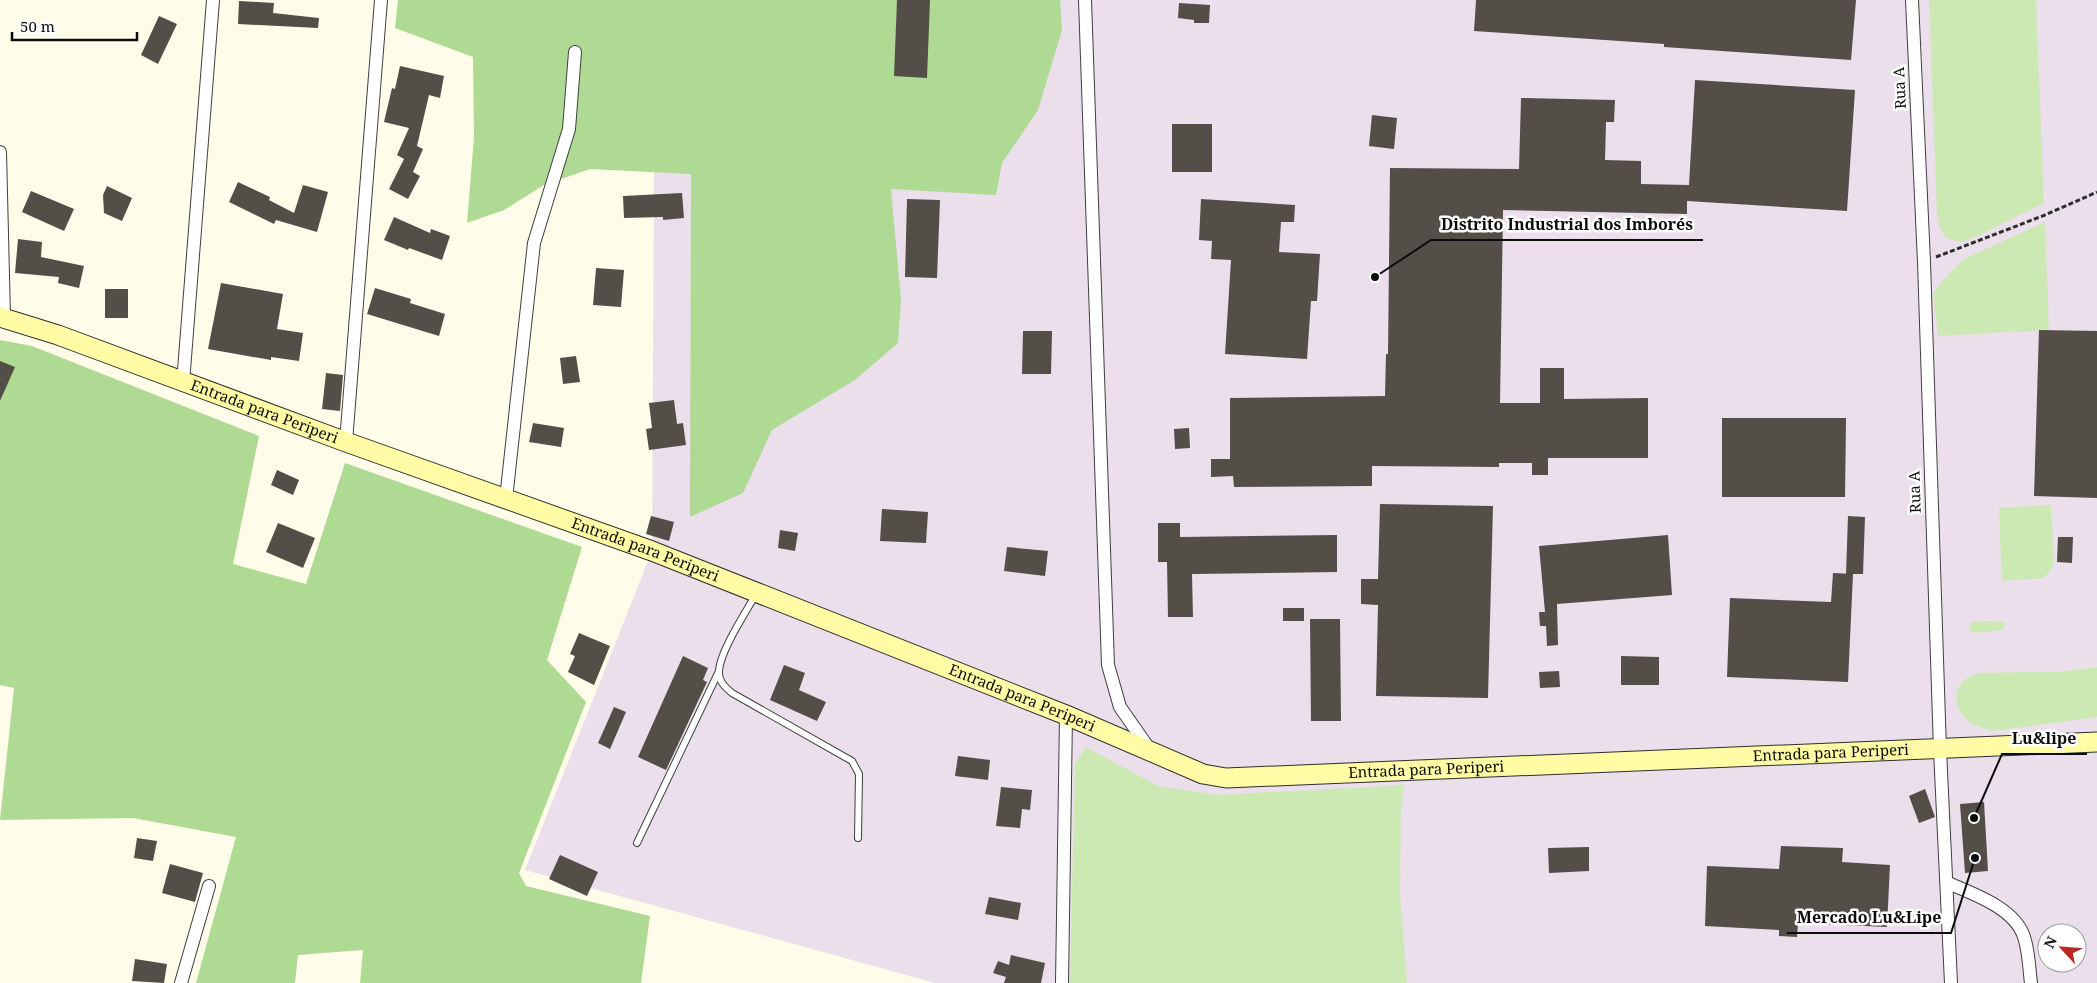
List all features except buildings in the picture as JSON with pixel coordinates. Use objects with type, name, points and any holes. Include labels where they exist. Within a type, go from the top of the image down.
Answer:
[{"type":"main road","name":"Entrada para Periperi","points":[[2,317],[58,334],[183,383],[652,551],[1066,715],[1203,774],[1226,778],[1940,750],[2097,742]]},
{"type":"street","points":[[183,383],[213,0]]},
{"type":"street","points":[[346,442],[381,0]]},
{"type":"street","points":[[1085,0],[1108,665],[1120,707],[1153,754]]},
{"type":"street","name":"Rua A","points":[[1912,0],[1924,262],[1940,750],[1948,883],[1951,983]]},
{"type":"street","points":[[506,499],[534,243],[569,129],[574,52]]},
{"type":"street","points":[[0,152],[2,317]]},
{"type":"street","points":[[1062,983],[1066,715]]},
{"type":"street","points":[[1948,883],[1989,903],[2014,921],[2024,936],[2031,983]]},
{"type":"street","points":[[181,983],[209,886]]},
{"type":"lane","points":[[637,843],[719,671],[725,652],[756,593]]},
{"type":"lane","points":[[719,671],[722,684],[732,693],[852,761],[859,774],[858,838]]},
{"type":"path","points":[[1924,262],[2044,216],[2097,192]]},
{"type":"shaded area","points":[[655,0],[2097,0],[2097,983],[935,983],[525,870],[652,551]]},
{"type":"green space","points":[[398,0],[1060,0],[1062,30],[1038,110],[1002,163],[996,195],[891,189],[901,300],[898,343],[855,380],[772,430],[743,493],[690,517],[691,174],[590,169],[544,185],[504,210],[467,223],[474,137],[473,57],[395,28]]},
{"type":"green space","points":[[1929,0],[2036,0],[2044,203],[1982,234],[1961,242],[1946,238],[1940,228],[1937,213]]},
{"type":"green space","points":[[2045,222],[2049,330],[1938,336],[1933,293],[1944,279],[1964,259]]},
{"type":"green space","points":[[0,340],[32,346],[259,436],[233,564],[306,584],[345,463],[582,547],[547,660],[586,702],[519,873],[526,886],[650,916],[641,983],[360,983],[363,950],[298,955],[295,983],[196,983],[236,837],[133,818],[0,820],[14,688],[0,685]]},
{"type":"green space","points":[[2051,505],[2054,564],[2043,578],[2002,581],[1999,508]]},
{"type":"green space","points":[[1999,621],[2005,623],[2003,630],[1975,633],[1969,629],[1971,622]]},
{"type":"green space","points":[[2097,667],[2097,717],[1993,731],[1968,720],[1962,714],[1956,701],[1962,683],[1972,675],[1979,673],[2059,672]]},
{"type":"green space","points":[[1086,747],[1158,786],[1218,795],[1404,785],[1401,812],[1400,894],[1407,983],[1070,983],[1075,764]]},
{"type":"place","name":"Distrito Industrial dos Imborés","points":[[1375,277]]},
{"type":"place","name":"Lu&lipe","points":[[1974,818]]},
{"type":"place","name":"Mercado Lu&Lipe","points":[[1975,858]]}]
